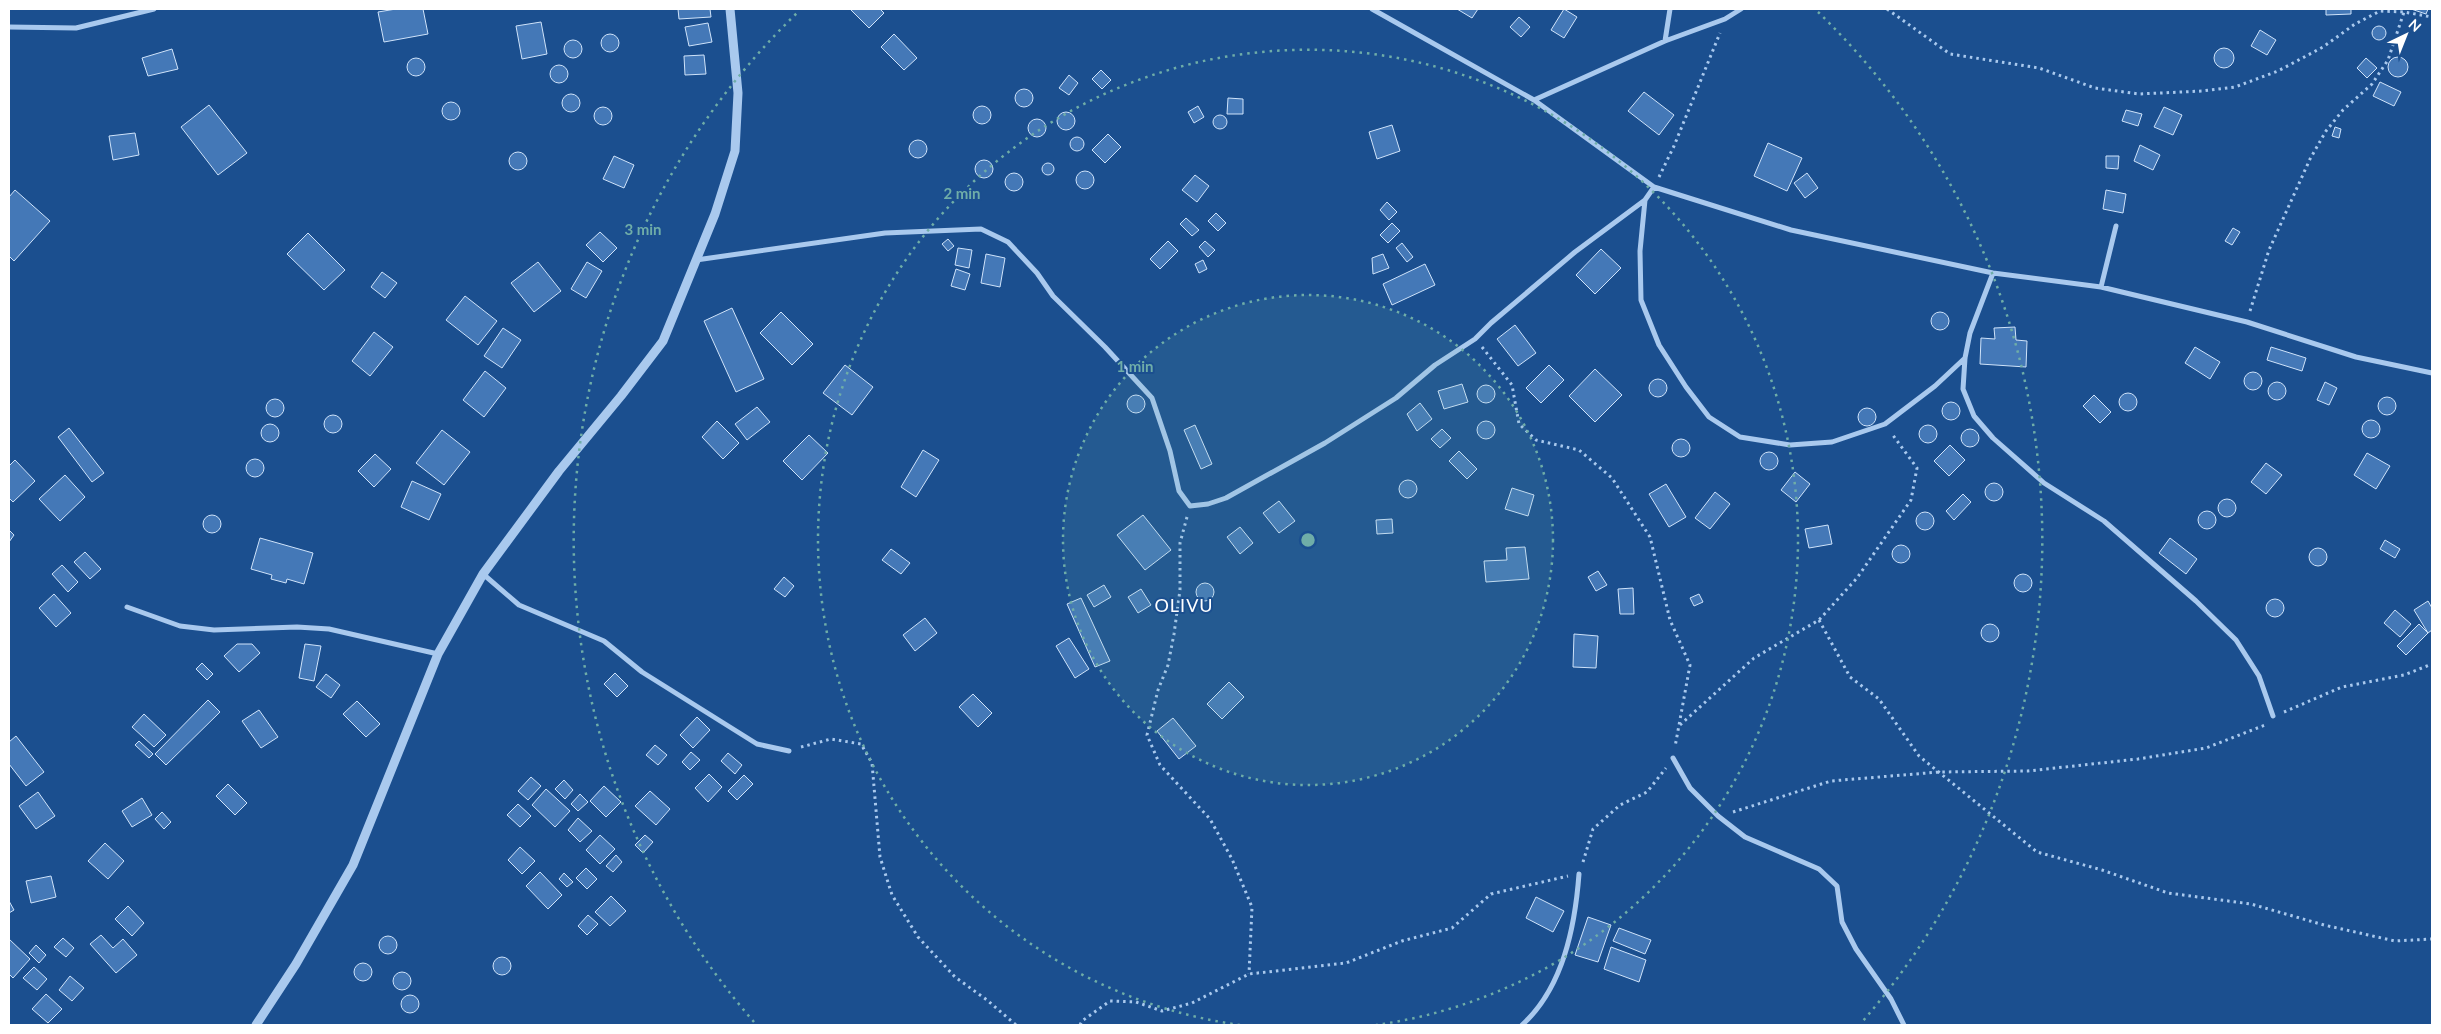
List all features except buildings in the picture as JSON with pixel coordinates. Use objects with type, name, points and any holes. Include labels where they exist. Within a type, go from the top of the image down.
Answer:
[{"type":"street","points":[[9,27],[76,28],[154,9]]},
{"type":"street","points":[[256,1025],[296,964],[353,865],[438,654],[483,574],[559,472],[663,341],[715,214],[735,151],[738,93],[730,9]]},
{"type":"street","points":[[1372,9],[1534,100],[1654,187],[1791,230],[1993,273],[2101,287],[2247,322],[2356,357],[2432,373]]},
{"type":"street","points":[[1665,41],[1670,9]]},
{"type":"street","points":[[1534,100],[1665,41],[1725,19],[1741,9]]},
{"type":"street","points":[[696,260],[885,233],[981,229],[993,233],[1008,242],[1037,273],[1053,296],[1105,346],[1152,398],[1170,451],[1179,491],[1190,506],[1208,504],[1226,498],[1325,443],[1396,398],[1435,365],[1475,339],[1491,323],[1575,252],[1645,200],[1654,187]]},
{"type":"street","points":[[1645,200],[1640,251],[1641,300],[1659,344],[1686,387],[1709,417],[1740,437],[1790,445],[1832,442],[1885,424],[1935,386],[1966,358]]},
{"type":"street","points":[[2101,287],[2116,226]]},
{"type":"street","points":[[1993,273],[1970,333],[1966,358],[1962,389],[1974,416],[1986,431],[2044,483],[2104,522],[2196,601],[2230,634],[2259,676],[2273,716]]},
{"type":"street","points":[[483,574],[519,605],[604,641],[642,672],[757,744],[789,751]]},
{"type":"street","points":[[127,607],[180,626],[214,630],[297,627],[329,629],[438,654]]},
{"type":"street","points":[[1673,758],[1690,788],[1718,816],[1745,837],[1819,869],[1837,886],[1842,922],[1856,949],[1891,999],[1904,1025]]},
{"type":"street","points":[[1522,1025],[1537,1012],[1556,982],[1576,908],[1579,874]]},
{"type":"path","points":[[1887,9],[1950,54],[2039,68],[2096,88],[2139,94],[2202,91],[2235,87],[2278,71],[2322,47],[2355,24],[2380,11],[2404,12],[2432,17]]},
{"type":"path","points":[[2247,322],[2269,250],[2310,159],[2343,110],[2372,84],[2388,60],[2404,12]]},
{"type":"path","points":[[1654,187],[1678,138],[1725,19]]},
{"type":"path","points":[[1080,1025],[1082,1021],[1110,1001],[1136,1002],[1162,1011],[1192,1003],[1249,974],[1346,963],[1402,941],[1452,928],[1490,894],[1579,874],[1594,829],[1620,805],[1647,792],[1673,758],[1690,665],[1670,620],[1650,537],[1612,478],[1579,450],[1536,440],[1520,424],[1512,384],[1475,339]]},
{"type":"path","points":[[1679,725],[1754,658],[1819,620],[1857,578],[1910,500],[1917,468],[1885,424]]},
{"type":"path","points":[[1190,506],[1180,543],[1180,590],[1170,657],[1158,690],[1147,735],[1160,765],[1210,819],[1232,859],[1252,907],[1249,974]]},
{"type":"path","points":[[1819,620],[1850,677],[1879,699],[1919,756],[2037,852],[2102,870],[2168,893],[2252,904],[2324,925],[2396,941],[2432,939]]},
{"type":"path","points":[[1718,816],[1831,781],[1939,772],[2028,771],[2138,760],[2196,750],[2263,727],[2273,716],[2342,687],[2404,675],[2432,664]]},
{"type":"path","points":[[789,751],[831,739],[861,744],[872,763],[880,857],[892,895],[918,937],[955,977],[988,1000],[1016,1025]]},
{"type":"district","name":"OLIVU","points":[[1184,605]]}]
